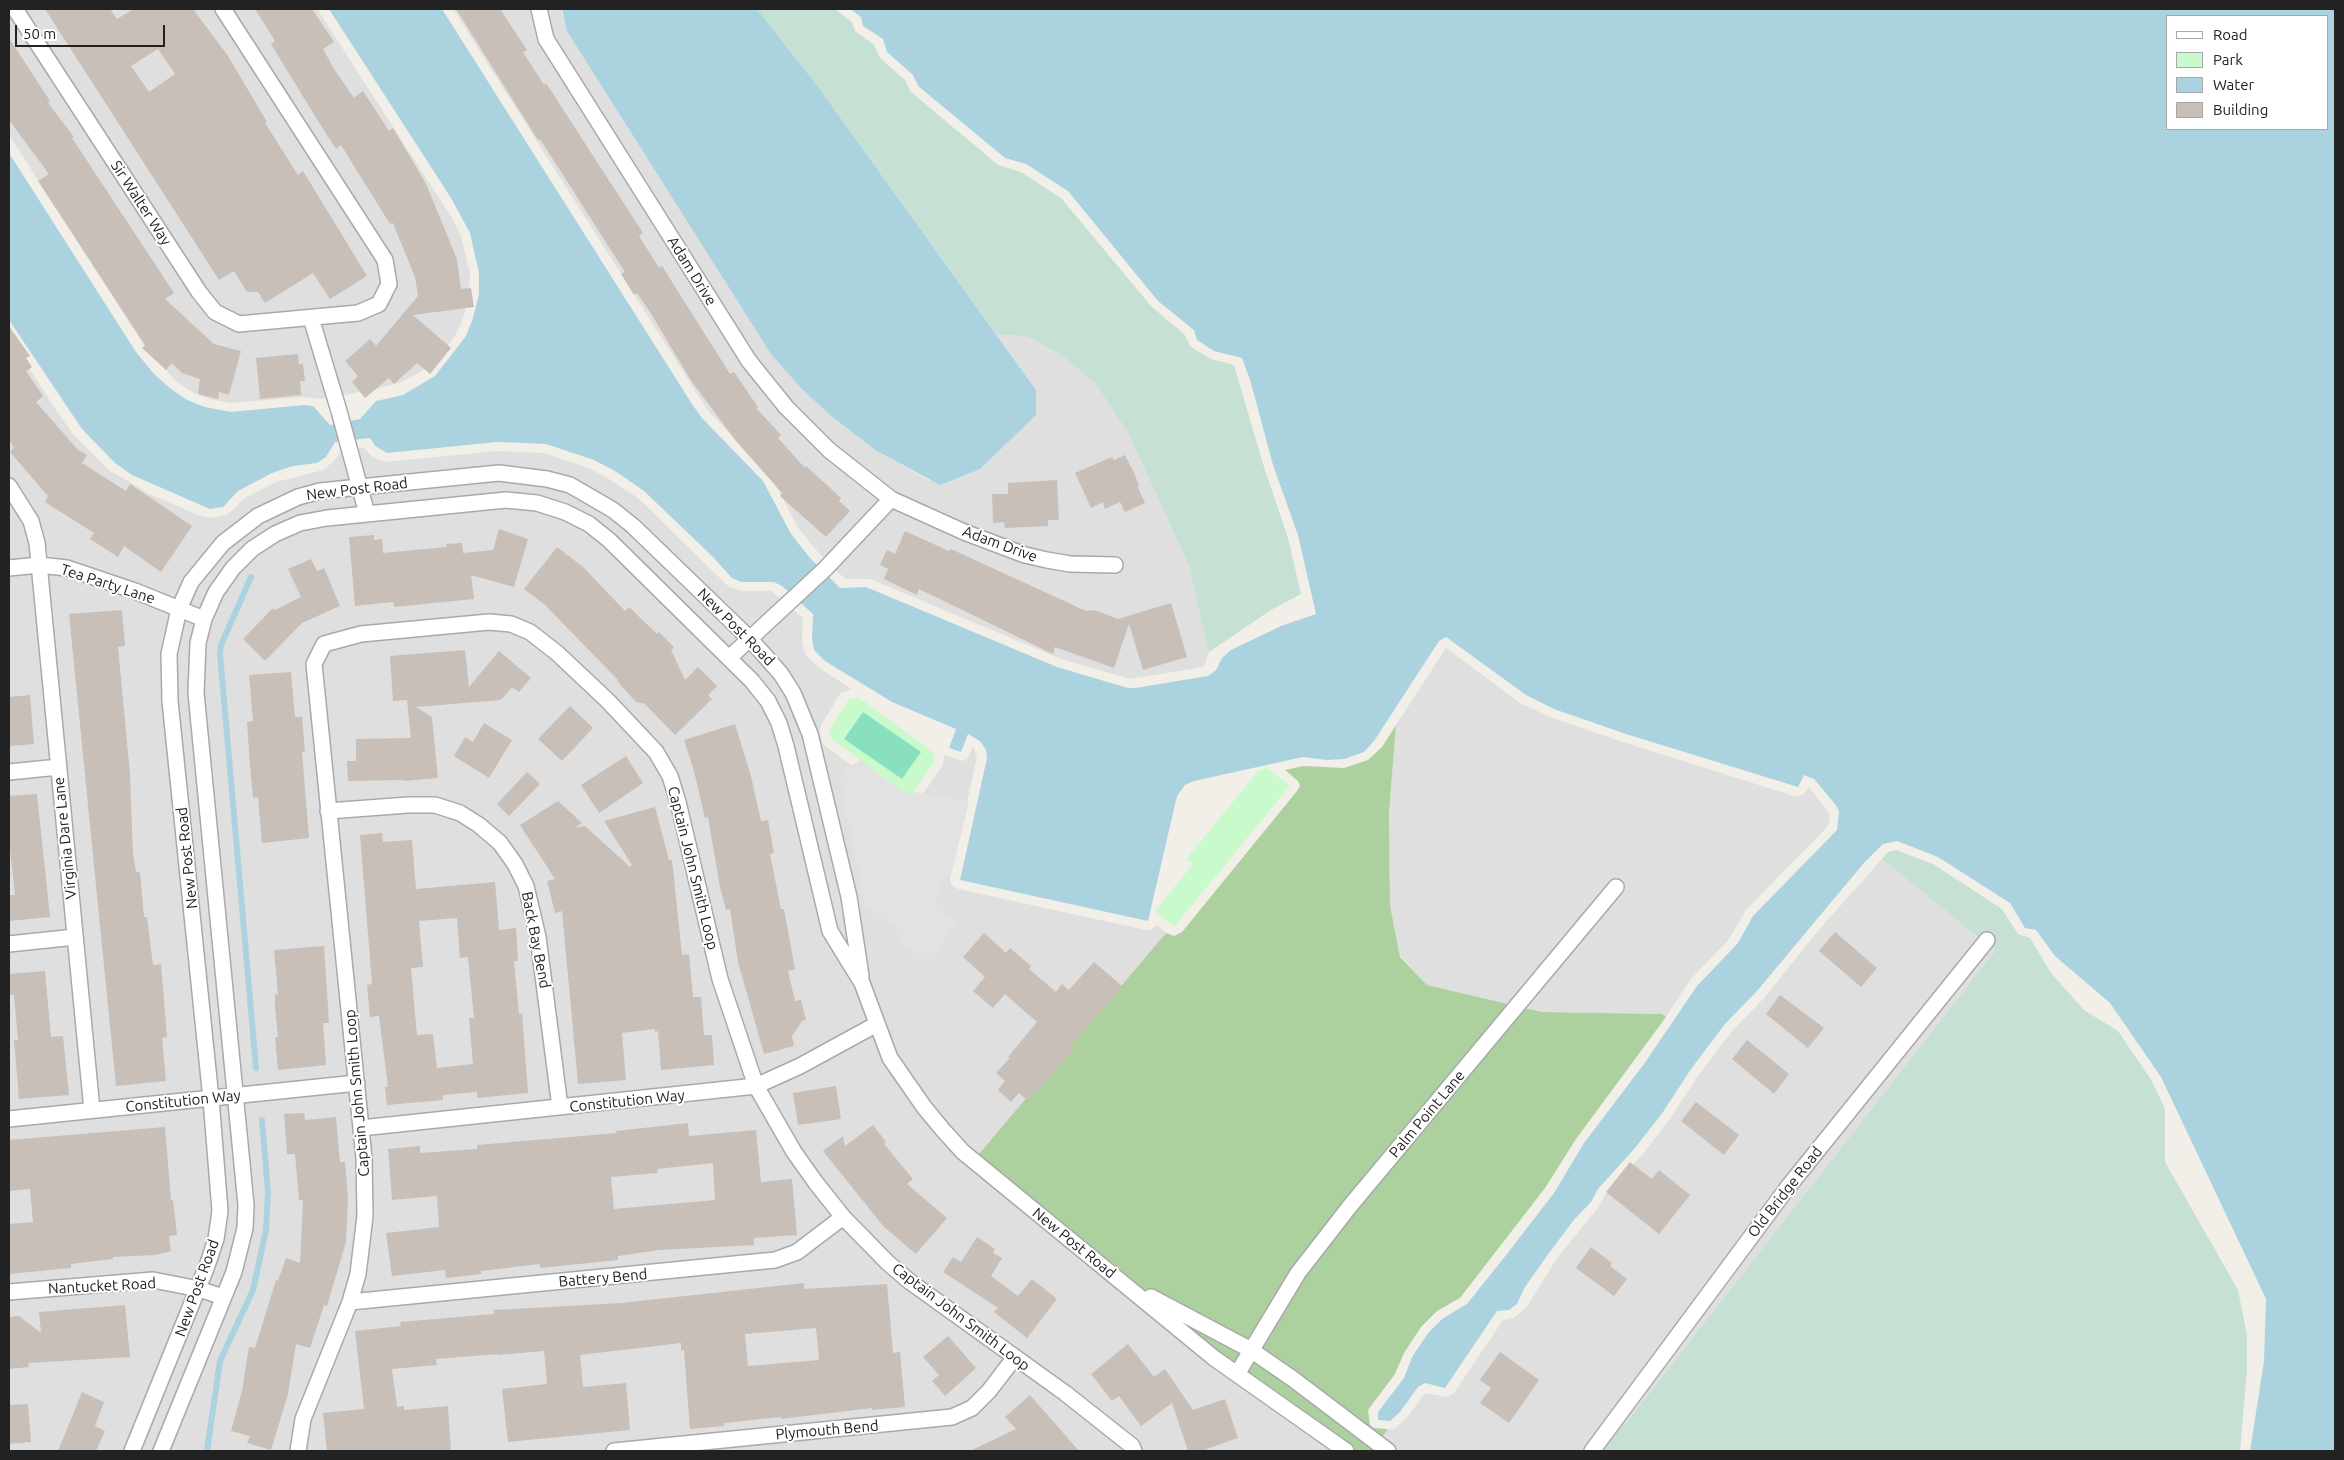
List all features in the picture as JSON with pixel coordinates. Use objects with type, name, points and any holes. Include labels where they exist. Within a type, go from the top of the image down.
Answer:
[{"type":"street","name":"Sir Walter Way","points":[[15,9],[199,292],[215,312],[239,324],[358,313],[379,304],[389,284],[384,260],[223,9]]},
{"type":"street","name":"Adam Drive","points":[[539,9],[546,39],[754,369],[786,407],[829,450],[891,499],[964,532],[1025,555],[1070,564],[1115,565]]},
{"type":"street","points":[[311,318],[361,487],[367,514]]},
{"type":"street","name":"New Post Road","points":[[132,1451],[199,1289],[216,1239],[220,1211],[211,1099],[170,701],[169,654],[179,609],[191,582],[223,543],[258,516],[298,497],[320,491],[499,474],[547,479],[570,485],[599,501],[633,526],[750,639],[782,674],[803,713],[849,897],[862,982],[890,1058],[906,1083],[938,1124],[963,1152],[1214,1358],[1346,1451]]},
{"type":"street","name":"Virginia Dare Lane","points":[[9,486],[31,521],[37,543],[92,1110]]},
{"type":"street","points":[[729,658],[837,557],[891,499]]},
{"type":"street","name":"New Post Road","points":[[161,1451],[234,1272],[245,1228],[246,1205],[197,701],[198,643],[204,619],[216,592],[234,568],[252,549],[275,534],[300,523],[326,518],[506,500],[536,503],[565,512],[589,524],[609,540],[752,681],[768,700],[779,722],[830,931],[862,982]]},
{"type":"street","name":"Tea Party Lane","points":[[9,568],[39,565],[67,568],[204,619]]},
{"type":"street","name":"Captain John Smith Loop","points":[[298,1451],[302,1419],[350,1302],[363,1245],[366,1187],[314,664],[324,644],[361,634],[489,622],[510,624],[530,632],[557,653],[608,701],[656,752],[670,776],[720,979],[756,1086],[794,1152],[843,1217],[909,1281],[1132,1446],[1134,1451]]},
{"type":"street","points":[[9,772],[58,767]]},
{"type":"street","name":"Back Bay Bend","points":[[328,811],[434,805],[460,813],[479,825],[500,843],[515,864],[526,886],[538,937],[560,1107]]},
{"type":"street","name":"Palm Point Lane","points":[[1237,1374],[1298,1273],[1616,887]]},
{"type":"street","points":[[9,944],[75,938]]},
{"type":"street","name":"Old Bridge Road","points":[[1592,1451],[1788,1187],[1987,940]]},
{"type":"street","name":"Constitution Way","points":[[361,1128],[756,1086],[800,1066],[877,1024]]},
{"type":"street","name":"Constitution Way","points":[[9,1119],[357,1083]]},
{"type":"street","name":"Battery Bend","points":[[350,1302],[761,1263],[797,1252],[843,1217]]},
{"type":"street","name":"Nantucket Road","points":[[9,1292],[153,1280],[199,1289],[223,1297]]},
{"type":"street","points":[[1120,1280],[1251,1350],[1293,1379],[1381,1449]]},
{"type":"street","name":"Plymouth Bend","points":[[614,1451],[952,1417],[972,1408],[989,1391],[1015,1358]]},
{"type":"shaded area","points":[[9,9],[317,9],[452,218],[461,236],[470,273],[469,294],[464,316],[456,334],[444,351],[420,372],[401,382],[377,389],[319,399],[303,397],[231,403],[209,399],[192,392],[177,382],[145,347],[9,135]]},
{"type":"shaded area","points":[[453,9],[562,9],[562,15],[801,388],[830,415],[875,450],[930,481],[1036,415],[1036,390],[996,334],[1028,337],[1061,355],[1095,383],[1128,433],[1188,564],[1209,652],[1204,667],[1130,679],[1061,659],[870,579],[845,579],[818,552],[799,529],[770,475],[709,412]]},
{"type":"shaded area","points":[[9,337],[74,435],[109,470],[150,494],[198,515],[210,518],[227,515],[245,498],[276,482],[323,470],[334,461],[341,451],[364,448],[373,457],[385,462],[497,451],[544,453],[589,468],[638,498],[728,586],[741,591],[771,591],[803,618],[802,638],[805,654],[819,668],[852,689],[840,694],[821,725],[820,732],[823,744],[898,800],[920,798],[943,765],[944,755],[963,761],[968,758],[973,747],[977,757],[950,879],[951,884],[958,889],[1146,930],[1152,929],[1157,925],[1166,933],[1157,946],[1349,1451],[9,1451]]},
{"type":"shaded area","points":[[1446,648],[1520,703],[1550,717],[1794,796],[1803,795],[1809,787],[1830,814],[1828,826],[1746,910],[1730,938],[1690,980],[1666,1017],[1662,1014],[1542,1012],[1427,985],[1400,956],[1390,905],[1389,813],[1396,725]]},
{"type":"shaded area","points":[[860,760],[904,793],[914,792],[969,802],[951,876],[943,876],[935,904],[936,907],[956,922],[931,963],[901,944],[895,927],[865,906],[840,781],[844,771]]},
{"type":"shaded area","points":[[1882,859],[1995,951],[1629,1419],[1600,1451],[1372,1451],[1388,1429],[1394,1429],[1406,1419],[1425,1393],[1446,1397],[1454,1393],[1503,1320],[1513,1318],[1526,1308],[1557,1258],[1598,1208],[1606,1194],[1643,1154],[1733,1030],[1765,997],[1816,933]]},
{"type":"green space","points":[[757,9],[835,9],[852,22],[855,31],[874,45],[880,58],[905,80],[911,92],[998,165],[1021,172],[1061,198],[1151,306],[1185,335],[1191,347],[1211,359],[1234,365],[1264,467],[1288,538],[1301,594],[1271,610],[1209,652],[1188,564],[1128,433],[1095,383],[1061,355],[1028,337],[996,334],[819,88]]},
{"type":"green space","points":[[858,697],[933,752],[935,760],[914,792],[904,793],[832,739],[829,730],[849,699]]},
{"type":"green space","points":[[863,712],[921,752],[902,779],[844,739]]},
{"type":"green space","points":[[1396,725],[1389,813],[1390,905],[1400,957],[1427,985],[1542,1012],[1662,1014],[1666,1017],[1576,1139],[1545,1188],[1460,1298],[1437,1311],[1421,1327],[1404,1353],[1395,1374],[1368,1410],[1370,1425],[1374,1428],[1388,1429],[1372,1451],[1349,1451],[968,1167],[1166,933],[1174,936],[1182,932],[1297,791],[1300,786],[1298,781],[1285,770],[1304,766],[1344,768],[1368,760],[1382,747]]},
{"type":"green space","points":[[1268,768],[1290,786],[1174,927],[1155,911],[1193,864],[1186,859],[1259,770]]},
{"type":"green space","points":[[1896,850],[1933,864],[2002,909],[2018,934],[2030,938],[2051,973],[2084,1010],[2118,1031],[2152,1081],[2165,1109],[2165,1162],[2238,1290],[2247,1335],[2247,1371],[2240,1451],[1600,1451],[1629,1419],[1995,951],[1882,859],[1888,852]]},
{"type":"water","points":[[329,9],[442,9],[692,404],[702,418],[763,481],[791,534],[810,558],[840,588],[866,587],[1057,667],[1128,688],[1135,688],[1208,676],[1216,670],[1222,658],[1231,650],[1281,626],[1316,614],[1298,535],[1273,465],[1251,383],[1242,358],[1214,351],[1197,340],[1194,330],[1158,301],[1068,191],[1026,164],[1005,158],[918,86],[913,75],[887,52],[883,39],[863,26],[861,17],[850,9],[2335,9],[2335,1451],[2250,1451],[2264,1361],[2266,1299],[2161,1077],[2110,1003],[2055,956],[2036,930],[2025,928],[2010,903],[1938,857],[1897,841],[1883,844],[1863,864],[1757,991],[1725,1024],[1691,1069],[1663,1112],[1635,1148],[1598,1189],[1591,1202],[1573,1221],[1549,1253],[1525,1287],[1517,1304],[1509,1310],[1497,1311],[1445,1388],[1425,1383],[1418,1387],[1400,1412],[1390,1421],[1378,1420],[1378,1412],[1404,1378],[1412,1357],[1429,1332],[1442,1319],[1467,1304],[1503,1259],[1554,1193],[1584,1143],[1644,1064],[1697,986],[1738,943],[1753,916],[1837,830],[1839,811],[1835,804],[1814,779],[1804,775],[1798,787],[1626,734],[1554,709],[1526,695],[1446,637],[1439,641],[1374,741],[1364,752],[1344,759],[1327,760],[1303,757],[1194,781],[1185,785],[1177,796],[1148,921],[960,880],[987,758],[986,750],[980,741],[968,734],[961,752],[949,748],[956,729],[892,702],[825,661],[814,650],[812,639],[813,614],[782,586],[774,582],[741,582],[732,578],[712,556],[644,491],[615,471],[594,460],[546,444],[497,442],[387,453],[375,446],[370,438],[335,442],[326,457],[317,463],[293,466],[272,473],[238,491],[223,507],[210,509],[132,475],[115,463],[82,429],[9,320],[9,153],[136,352],[154,374],[187,400],[205,407],[231,412],[304,405],[313,406],[330,425],[360,419],[376,401],[403,395],[435,376],[466,336],[479,294],[479,273],[470,233],[451,198]]},
{"type":"water","points":[[562,9],[757,9],[819,88],[1036,390],[1036,415],[980,469],[940,485],[875,450],[830,415],[801,388],[771,354],[567,31]]},
{"type":"building","points":[[45,9],[110,9],[117,19],[134,9],[193,9],[228,56],[267,122],[265,123],[298,175],[303,171],[367,276],[330,299],[313,273],[265,303],[258,292],[247,292],[234,271],[219,280]],"holes":[[[158,49],[175,74],[149,92],[131,66]]]},
{"type":"building","points":[[255,9],[312,9],[334,42],[323,49],[334,69],[354,98],[363,91],[389,131],[393,128],[426,184],[457,259],[461,289],[471,288],[474,307],[413,315],[451,348],[430,374],[417,363],[394,384],[389,378],[365,398],[352,382],[358,376],[345,361],[370,339],[376,346],[418,296],[415,277],[393,223],[390,224],[341,145],[336,149],[271,44],[275,41]]},
{"type":"building","points":[[456,9],[500,9],[527,50],[523,52],[544,85],[546,83],[643,233],[639,236],[659,268],[662,266],[730,374],[734,372],[758,407],[756,408],[781,435],[778,438],[805,468],[806,466],[841,498],[839,501],[850,511],[826,537],[780,496],[782,493],[736,441],[690,379],[650,312],[637,293],[634,295],[621,274],[625,272],[540,139],[538,140]]},
{"type":"building","points":[[9,38],[50,101],[48,103],[74,137],[72,138],[174,293],[165,299],[214,344],[241,351],[229,395],[219,392],[218,399],[198,394],[200,379],[182,373],[172,363],[166,370],[142,348],[145,345],[38,181],[49,174],[9,120]]},
{"type":"building","points":[[9,326],[30,356],[26,358],[32,367],[26,371],[43,396],[36,402],[78,450],[87,455],[82,463],[126,491],[130,484],[192,526],[161,572],[124,546],[118,557],[90,539],[94,533],[45,502],[48,496],[10,452],[14,448],[9,440]]},
{"type":"building","points":[[298,354],[299,364],[303,364],[305,381],[300,381],[301,395],[260,399],[256,358]]},
{"type":"building","points":[[1125,455],[1135,475],[1139,486],[1137,486],[1145,503],[1125,512],[1120,502],[1105,509],[1103,502],[1091,508],[1075,473],[1112,457],[1114,460]]},
{"type":"building","points":[[1057,480],[1059,520],[1048,520],[1048,526],[1005,528],[1004,522],[993,523],[992,494],[1008,494],[1008,483]]},
{"type":"building","points":[[499,529],[528,539],[514,587],[471,575],[474,599],[394,607],[393,602],[355,606],[349,537],[374,535],[374,540],[382,539],[383,553],[447,547],[446,544],[462,543],[463,553],[493,550]]},
{"type":"building","points":[[905,531],[949,551],[951,549],[1086,611],[1094,610],[1118,619],[1171,603],[1187,657],[1143,670],[1129,624],[1114,668],[1055,647],[1053,654],[919,589],[917,595],[884,579],[888,569],[880,565],[887,550],[895,554]]},
{"type":"building","points":[[557,547],[583,567],[625,611],[629,607],[657,634],[659,632],[674,647],[671,650],[685,680],[698,667],[717,686],[708,695],[712,699],[675,735],[645,704],[636,702],[618,680],[544,604],[524,589]]},
{"type":"building","points":[[311,559],[317,571],[324,568],[340,606],[302,623],[265,661],[243,639],[273,608],[275,610],[301,597],[288,569]]},
{"type":"building","points":[[122,610],[125,646],[118,647],[130,774],[133,853],[136,872],[140,872],[144,917],[147,917],[153,965],[161,964],[167,1037],[162,1038],[166,1081],[116,1086],[69,614]]},
{"type":"building","points":[[465,650],[469,687],[499,651],[531,678],[519,692],[512,687],[501,700],[416,707],[432,717],[438,778],[404,781],[348,781],[347,761],[356,761],[356,739],[411,738],[407,700],[393,701],[390,656]]},
{"type":"building","points":[[291,672],[295,717],[302,717],[305,752],[302,752],[309,838],[262,843],[258,797],[253,798],[250,766],[247,722],[253,721],[249,675]]},
{"type":"building","points":[[30,695],[34,744],[9,746],[9,697]]},
{"type":"building","points":[[570,706],[593,728],[562,761],[538,739]]},
{"type":"building","points":[[484,723],[512,740],[489,778],[454,756],[465,737],[473,742]]},
{"type":"building","points":[[735,724],[751,776],[761,821],[768,820],[774,853],[770,854],[781,909],[784,909],[795,969],[788,971],[795,1001],[801,1000],[806,1020],[802,1021],[792,1036],[794,1046],[764,1054],[738,962],[730,909],[726,910],[720,887],[708,817],[705,818],[694,771],[684,740]]},
{"type":"building","points":[[626,756],[643,783],[599,813],[581,785]]},
{"type":"building","points":[[527,772],[540,784],[509,816],[497,804]]},
{"type":"building","points":[[37,794],[50,917],[9,921],[9,895],[15,895],[9,841],[9,796]]},
{"type":"building","points":[[558,801],[582,823],[575,828],[585,826],[630,867],[632,865],[604,821],[655,807],[669,860],[672,860],[682,955],[689,954],[693,997],[701,997],[704,1035],[712,1035],[714,1065],[661,1070],[658,1031],[655,1032],[655,1029],[622,1033],[626,1080],[578,1084],[562,911],[555,913],[547,881],[555,879],[520,825]]},
{"type":"building","points":[[382,833],[383,842],[412,840],[416,889],[495,882],[499,930],[516,928],[518,961],[514,961],[519,1014],[522,1014],[528,1093],[477,1098],[477,1092],[443,1095],[443,1100],[387,1105],[385,1087],[388,1087],[379,1016],[370,1017],[367,985],[372,984],[360,835]],"holes":[[[457,918],[460,958],[468,957],[474,1018],[469,1018],[473,1064],[437,1068],[433,1034],[417,1035],[411,968],[423,967],[419,921]]]},
{"type":"building","points":[[1835,932],[1877,968],[1861,987],[1819,951]]},
{"type":"building","points":[[984,933],[1006,953],[1010,948],[1031,966],[1029,969],[1056,992],[1062,984],[1069,990],[1094,962],[1122,986],[1070,1047],[1073,1050],[1028,1101],[1019,1093],[1011,1102],[998,1090],[1005,1081],[996,1073],[1010,1058],[1008,1057],[1037,1022],[1005,994],[993,1008],[973,991],[985,977],[963,957]]},
{"type":"building","points":[[324,946],[329,1023],[323,1023],[326,1065],[278,1070],[275,1037],[278,1037],[275,995],[278,994],[274,950]]},
{"type":"building","points":[[45,971],[51,1037],[63,1036],[69,1095],[19,1099],[14,1040],[18,1040],[14,995],[10,995],[9,974]]},
{"type":"building","points":[[1780,995],[1824,1028],[1808,1048],[1766,1014]]},
{"type":"building","points":[[1747,1040],[1789,1074],[1774,1094],[1732,1059]]},
{"type":"building","points":[[836,1086],[841,1119],[798,1125],[793,1093]]},
{"type":"building","points":[[1696,1102],[1739,1135],[1724,1155],[1681,1121]]},
{"type":"building","points":[[304,1113],[305,1120],[336,1117],[340,1162],[345,1162],[348,1199],[346,1242],[327,1306],[324,1305],[310,1348],[296,1344],[288,1394],[271,1450],[247,1443],[250,1436],[231,1431],[242,1391],[249,1347],[255,1348],[276,1280],[278,1281],[286,1258],[300,1263],[303,1200],[299,1200],[295,1154],[287,1154],[284,1114]]},
{"type":"building","points":[[688,1123],[689,1136],[756,1130],[761,1182],[792,1179],[797,1235],[754,1238],[754,1245],[659,1250],[618,1256],[618,1260],[540,1268],[540,1264],[481,1271],[481,1274],[446,1278],[445,1270],[392,1276],[386,1233],[439,1227],[437,1196],[392,1200],[388,1149],[420,1146],[420,1153],[477,1149],[477,1145],[617,1133],[616,1131]],"holes":[[[713,1163],[715,1200],[614,1209],[611,1177],[658,1173],[657,1169]]]},
{"type":"building","points":[[873,1125],[886,1142],[884,1144],[913,1179],[907,1184],[947,1218],[916,1254],[884,1227],[823,1151],[843,1136],[845,1146]]},
{"type":"building","points":[[165,1127],[171,1200],[173,1200],[177,1235],[169,1236],[171,1251],[155,1255],[113,1257],[113,1259],[71,1264],[71,1268],[9,1274],[9,1224],[33,1222],[30,1189],[9,1191],[9,1140]]},
{"type":"building","points":[[1630,1162],[1652,1179],[1659,1170],[1690,1195],[1659,1234],[1606,1192]]},
{"type":"building","points":[[977,1237],[995,1249],[993,1253],[1002,1258],[991,1276],[1018,1296],[1032,1279],[1057,1299],[1027,1338],[994,1312],[998,1308],[943,1272],[953,1257],[961,1262]]},
{"type":"building","points":[[1591,1247],[1612,1263],[1610,1266],[1627,1279],[1614,1296],[1576,1268]]},
{"type":"building","points":[[804,1283],[804,1289],[887,1284],[893,1353],[900,1352],[905,1407],[872,1410],[872,1408],[781,1419],[781,1417],[724,1423],[724,1426],[690,1429],[684,1350],[681,1351],[681,1343],[580,1355],[583,1387],[626,1383],[630,1430],[508,1442],[502,1389],[547,1384],[544,1351],[498,1354],[436,1359],[437,1365],[392,1369],[397,1407],[404,1406],[404,1410],[448,1406],[451,1451],[327,1451],[323,1413],[364,1409],[355,1331],[401,1326],[400,1322],[494,1314],[494,1310],[621,1303]],"holes":[[[816,1328],[819,1360],[748,1366],[745,1334]]]},
{"type":"building","points":[[125,1305],[130,1357],[28,1363],[29,1367],[9,1369],[9,1317],[19,1316],[41,1333],[39,1312]]},
{"type":"building","points":[[948,1336],[976,1368],[945,1396],[932,1381],[939,1375],[923,1357]]},
{"type":"building","points":[[1128,1344],[1154,1377],[1165,1369],[1193,1410],[1225,1399],[1238,1438],[1201,1451],[1188,1451],[1172,1403],[1141,1426],[1119,1396],[1112,1401],[1091,1374]]},
{"type":"building","points":[[1500,1352],[1539,1380],[1509,1423],[1480,1403],[1491,1388],[1480,1380]]},
{"type":"building","points":[[82,1392],[104,1402],[95,1426],[105,1431],[96,1451],[58,1451]]},
{"type":"building","points":[[1030,1395],[1079,1451],[970,1451],[1016,1429],[1005,1417]]},
{"type":"building","points":[[28,1404],[31,1442],[9,1444],[9,1405]]},
{"type":"waterway","points":[[251,577],[221,645],[220,654],[256,1068]]},
{"type":"waterway","points":[[207,1451],[220,1361],[253,1290],[266,1230],[268,1192],[262,1120]]}]
